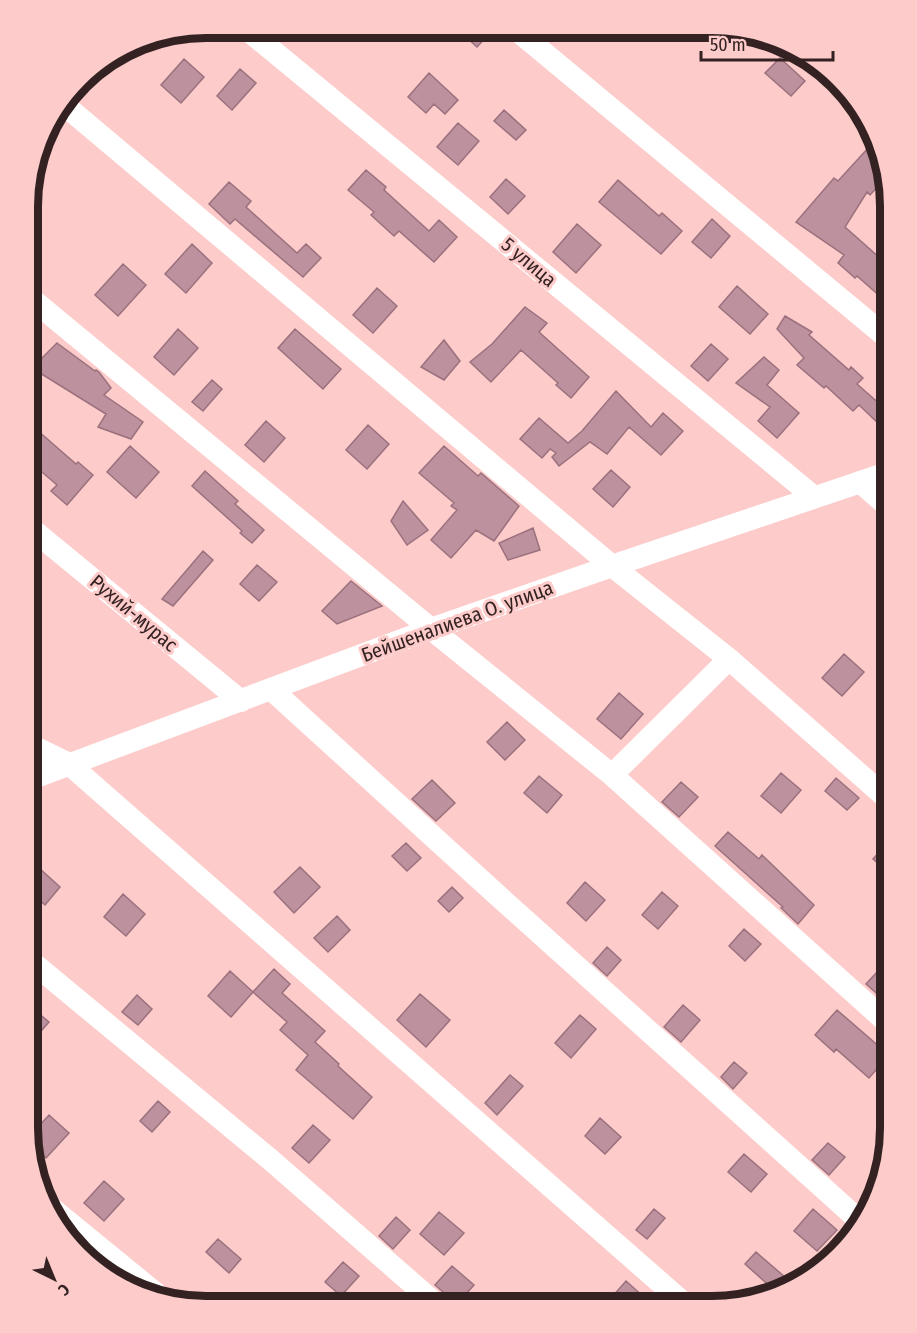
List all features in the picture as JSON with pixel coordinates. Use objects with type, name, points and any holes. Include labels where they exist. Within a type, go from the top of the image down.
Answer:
[{"type":"street","name":"5 улица","points":[[257,38],[814,497]]},
{"type":"street","points":[[526,38],[880,332]]},
{"type":"street","points":[[69,109],[612,566],[729,659],[879,792]]},
{"type":"street","points":[[38,304],[431,629],[612,775],[879,1015]]},
{"type":"street","name":"Бейшеналиева О. улица","points":[[38,776],[431,629],[880,475]]},
{"type":"street","points":[[860,482],[880,499]]},
{"type":"street","name":"Рухий-мурас","points":[[38,534],[241,701]]},
{"type":"street","points":[[612,775],[729,659]]},
{"type":"street","points":[[272,690],[495,894],[854,1216]]},
{"type":"street","points":[[38,749],[69,764],[676,1296]]},
{"type":"street","points":[[38,967],[272,1161],[427,1296]]},
{"type":"street","points":[[65,1219],[144,1283]]},
{"type":"building","points":[[467,38],[485,38],[477,47]]},
{"type":"building","points":[[714,38],[732,39],[724,48]]},
{"type":"building","points":[[780,58],[805,81],[791,96],[765,73]]},
{"type":"building","points":[[184,59],[204,77],[181,103],[161,85]]},
{"type":"building","points":[[240,69],[256,83],[232,110],[217,96]]},
{"type":"building","points":[[429,73],[458,100],[445,114],[434,104],[426,113],[408,97]]},
{"type":"building","points":[[504,110],[526,130],[516,140],[494,121]]},
{"type":"building","points":[[458,123],[479,141],[458,165],[437,147]]},
{"type":"building","points":[[869,147],[878,187],[870,195],[867,192],[845,227],[880,258],[880,296],[838,263],[844,255],[796,222],[834,178],[838,181]]},
{"type":"building","points":[[366,170],[386,187],[384,190],[429,231],[439,220],[457,237],[434,262],[399,231],[394,236],[371,215],[374,212],[348,190]]},
{"type":"building","points":[[506,179],[525,196],[508,214],[490,197]]},
{"type":"building","points":[[618,180],[659,216],[662,213],[682,231],[661,254],[599,202]]},
{"type":"building","points":[[229,182],[251,201],[246,207],[297,253],[306,244],[321,258],[303,277],[235,219],[230,224],[209,204]]},
{"type":"building","points":[[712,219],[730,236],[711,258],[692,242]]},
{"type":"building","points":[[577,224],[601,245],[576,273],[553,252]]},
{"type":"building","points":[[192,244],[212,263],[186,293],[165,274]]},
{"type":"building","points":[[123,264],[146,285],[118,316],[95,295]]},
{"type":"building","points":[[737,286],[768,314],[750,334],[719,307]]},
{"type":"building","points":[[377,288],[397,306],[373,333],[353,315]]},
{"type":"building","points":[[525,307],[547,323],[539,332],[589,377],[571,398],[556,385],[558,383],[521,350],[491,382],[470,362],[492,344]]},
{"type":"building","points":[[785,316],[812,332],[809,335],[849,370],[851,367],[863,378],[857,384],[880,404],[880,424],[859,405],[853,411],[826,386],[824,388],[797,365],[804,358],[777,329]]},
{"type":"building","points":[[178,329],[198,348],[174,375],[154,357]]},
{"type":"building","points":[[295,329],[341,369],[323,389],[278,348]]},
{"type":"building","points":[[444,340],[460,361],[444,380],[421,367]]},
{"type":"building","points":[[57,343],[99,372],[111,388],[104,395],[143,422],[131,439],[98,427],[106,414],[38,372],[38,362]]},
{"type":"building","points":[[711,344],[728,359],[708,381],[691,366]]},
{"type":"building","points":[[764,357],[779,370],[767,385],[799,413],[777,438],[758,421],[770,407],[736,383]]},
{"type":"building","points":[[212,380],[222,389],[203,411],[192,402]]},
{"type":"building","points":[[616,391],[651,427],[663,413],[683,431],[661,455],[629,427],[607,454],[590,442],[559,466],[552,457],[556,453],[550,449],[542,458],[520,439],[539,418],[568,443],[582,431]]},
{"type":"building","points":[[266,421],[285,438],[264,462],[245,445]]},
{"type":"building","points":[[368,425],[389,444],[367,469],[346,450]]},
{"type":"building","points":[[38,431],[76,464],[78,462],[93,475],[67,505],[51,491],[57,485],[38,469]]},
{"type":"building","points":[[130,446],[159,472],[136,498],[107,472]]},
{"type":"building","points":[[444,446],[478,476],[481,473],[519,506],[494,541],[476,530],[451,558],[431,540],[457,510],[451,506],[454,503],[419,473]]},
{"type":"building","points":[[611,470],[630,487],[613,507],[593,489]]},
{"type":"building","points":[[205,471],[238,501],[235,504],[264,530],[252,543],[240,533],[242,531],[192,486]]},
{"type":"building","points":[[403,501],[428,530],[407,545],[391,521]]},
{"type":"building","points":[[533,528],[540,550],[508,560],[499,543]]},
{"type":"building","points":[[203,551],[213,560],[173,606],[162,599]]},
{"type":"building","points":[[257,565],[277,582],[259,601],[240,584]]},
{"type":"building","points":[[351,581],[382,606],[337,624],[322,611]]},
{"type":"building","points":[[844,654],[864,672],[842,696],[822,678]]},
{"type":"building","points":[[619,693],[643,714],[621,739],[597,719]]},
{"type":"building","points":[[507,722],[525,740],[505,760],[487,742]]},
{"type":"building","points":[[781,773],[801,790],[781,813],[761,796]]},
{"type":"building","points":[[539,776],[562,795],[547,813],[524,793]]},
{"type":"building","points":[[836,778],[859,798],[847,810],[825,791]]},
{"type":"building","points":[[432,780],[455,803],[436,821],[412,799]]},
{"type":"building","points":[[681,782],[698,797],[679,817],[662,802]]},
{"type":"building","points":[[728,832],[759,859],[762,855],[814,905],[798,924],[781,908],[783,907],[715,846]]},
{"type":"building","points":[[406,843],[421,858],[407,871],[392,856]]},
{"type":"building","points":[[879,852],[879,865],[873,859]]},
{"type":"building","points":[[38,867],[60,887],[45,905],[38,899]]},
{"type":"building","points":[[300,867],[320,887],[294,913],[274,892]]},
{"type":"building","points":[[585,882],[605,900],[586,921],[567,903]]},
{"type":"building","points":[[452,887],[463,898],[449,912],[438,901]]},
{"type":"building","points":[[662,892],[678,906],[658,929],[642,915]]},
{"type":"building","points":[[123,894],[145,914],[126,936],[104,917]]},
{"type":"building","points":[[337,916],[350,930],[328,952],[314,938]]},
{"type":"building","points":[[744,929],[761,944],[745,961],[729,946]]},
{"type":"building","points":[[607,947],[621,960],[607,976],[593,963]]},
{"type":"building","points":[[274,969],[290,984],[282,993],[325,1031],[315,1042],[372,1097],[353,1119],[296,1070],[308,1055],[280,1030],[287,1022],[253,992]]},
{"type":"building","points":[[879,970],[879,996],[866,984]]},
{"type":"building","points":[[230,971],[253,992],[231,1017],[208,996]]},
{"type":"building","points":[[420,994],[450,1020],[426,1047],[397,1020]]},
{"type":"building","points":[[137,995],[152,1009],[138,1025],[122,1012]]},
{"type":"building","points":[[683,1005],[700,1020],[681,1042],[664,1027]]},
{"type":"building","points":[[837,1010],[879,1046],[879,1066],[869,1078],[836,1049],[834,1052],[815,1035]]},
{"type":"building","points":[[38,1013],[49,1022],[38,1034]]},
{"type":"building","points":[[580,1015],[596,1029],[571,1058],[555,1043]]},
{"type":"building","points":[[734,1062],[747,1073],[733,1089],[721,1077]]},
{"type":"building","points":[[510,1075],[523,1086],[497,1115],[485,1103]]},
{"type":"building","points":[[158,1101],[170,1112],[152,1132],[140,1121]]},
{"type":"building","points":[[49,1115],[69,1133],[46,1158],[40,1152],[38,1127]]},
{"type":"building","points":[[600,1118],[621,1137],[605,1154],[585,1136]]},
{"type":"building","points":[[313,1125],[330,1140],[309,1163],[292,1148]]},
{"type":"building","points":[[828,1143],[845,1157],[829,1175],[812,1160]]},
{"type":"building","points":[[744,1154],[767,1174],[751,1192],[728,1172]]},
{"type":"building","points":[[104,1181],[124,1199],[104,1221],[84,1203]]},
{"type":"building","points":[[654,1209],[665,1218],[647,1239],[636,1230]]},
{"type":"building","points":[[813,1209],[837,1230],[817,1251],[794,1231]]},
{"type":"building","points":[[439,1212],[464,1233],[444,1255],[420,1234]]},
{"type":"building","points":[[396,1217],[410,1230],[393,1249],[379,1236]]},
{"type":"building","points":[[218,1239],[241,1259],[229,1273],[206,1252]]},
{"type":"building","points":[[756,1252],[786,1278],[769,1285],[745,1264]]},
{"type":"building","points":[[343,1262],[359,1276],[341,1296],[325,1282]]},
{"type":"building","points":[[452,1266],[474,1285],[464,1296],[448,1296],[435,1285]]},
{"type":"building","points":[[626,1281],[643,1296],[613,1296]]}]
